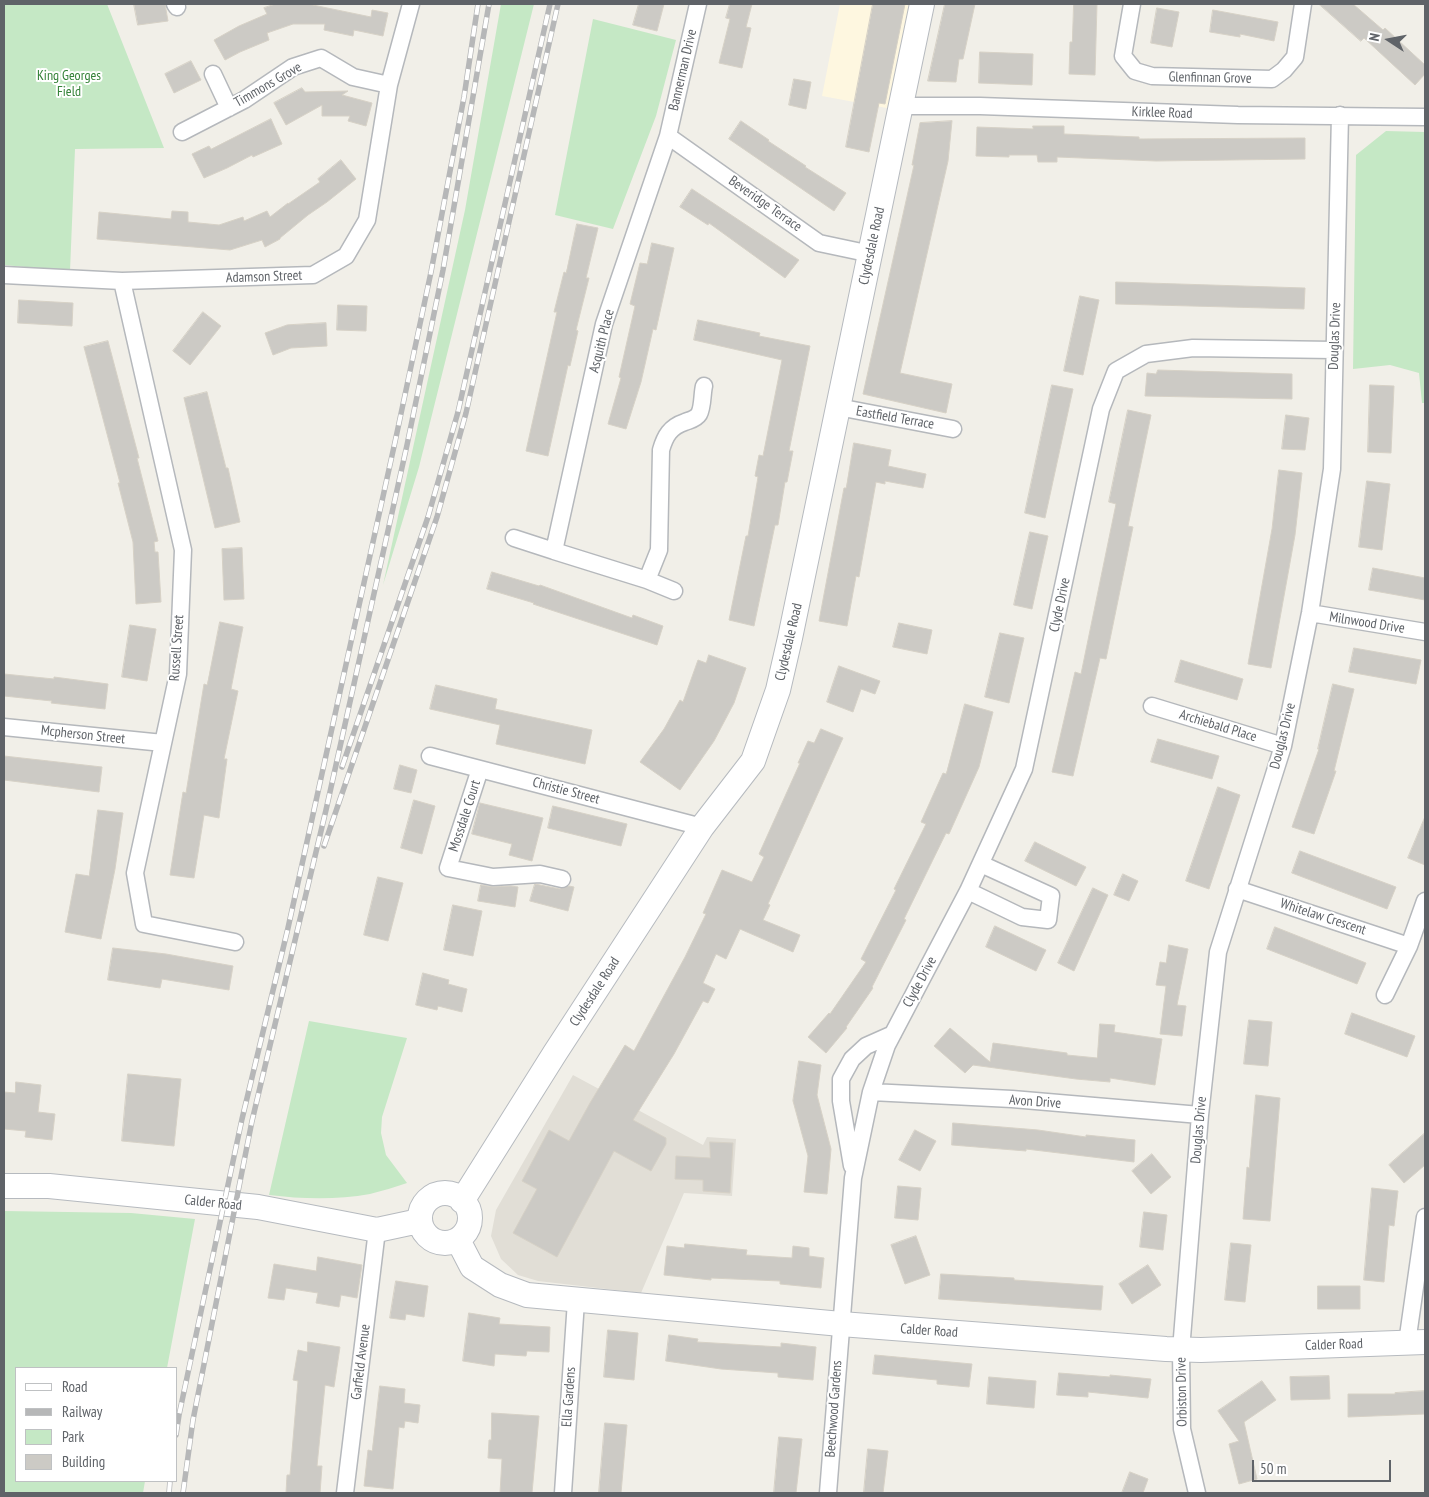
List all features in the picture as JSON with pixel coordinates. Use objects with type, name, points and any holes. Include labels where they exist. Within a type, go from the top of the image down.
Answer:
[{"type":"main road","name":"Clydesdale Road","points":[[462,1201],[702,827],[753,761],[778,690],[790,638],[922,4]]},
{"type":"main road","name":"Calder Road","points":[[4,1186],[49,1186],[258,1207],[376,1230],[419,1221]]},
{"type":"main road","points":[[449,1194],[462,1201],[467,1207],[470,1222],[464,1235],[458,1240],[442,1244],[427,1236],[422,1230],[419,1221],[423,1206],[428,1200],[434,1195],[449,1194]]},
{"type":"main road","name":"Calder Road","points":[[458,1240],[472,1267],[500,1286],[527,1295],[576,1301],[841,1324],[1181,1350],[1416,1342]]},
{"type":"street","name":"Adamson Street","points":[[4,275],[122,281],[313,275],[346,256],[367,220],[389,85],[411,4]]},
{"type":"street","name":"Bannerman Drive","points":[[668,136],[698,4]]},
{"type":"street","name":"Glenfinnan Grove","points":[[1132,4],[1123,56],[1135,71],[1152,76],[1272,79],[1284,70],[1294,57],[1303,4]]},
{"type":"street","name":"Timmons Grove","points":[[182,132],[244,100],[293,68],[322,58],[353,77],[389,85]]},
{"type":"street","name":"Timmons Grove","points":[[213,74],[229,108]]},
{"type":"street","name":"Kirklee Road","points":[[900,106],[980,106],[1238,115],[1425,117]]},
{"type":"street","name":"Douglas Drive","points":[[1181,1350],[1200,1115],[1218,952],[1236,889],[1283,746],[1310,613],[1332,469],[1340,116]]},
{"type":"street","name":"Beveridge Terrace","points":[[668,136],[819,243],[871,254]]},
{"type":"street","name":"Asquith Place","points":[[554,551],[604,324],[668,136]]},
{"type":"street","name":"Russell Street","points":[[122,281],[183,550],[178,674],[135,873],[144,924],[235,942]]},
{"type":"street","name":"Clyde Drive","points":[[841,1324],[853,1178],[870,1092],[887,1045],[968,892],[1024,769],[1101,409],[1116,371],[1146,354],[1193,348],[1334,350]]},
{"type":"street","points":[[647,580],[659,550],[661,450],[664,439],[669,430],[695,418],[700,413],[704,386]]},
{"type":"street","name":"Eastfield Terrace","points":[[838,407],[953,429]]},
{"type":"street","points":[[514,538],[647,580],[674,591]]},
{"type":"street","name":"Milnwood Drive","points":[[1310,613],[1425,632]]},
{"type":"street","name":"Archiebald Place","points":[[1152,706],[1283,746]]},
{"type":"street","name":"Mcpherson Street","points":[[4,727],[163,743]]},
{"type":"street","name":"Christie Street","points":[[430,756],[702,827]]},
{"type":"street","name":"Mossdale Court","points":[[480,769],[448,868],[493,877],[540,874],[562,879]]},
{"type":"street","points":[[968,892],[1022,917],[1048,920],[1051,896],[981,864]]},
{"type":"street","name":"Whitelaw Crescent","points":[[1236,889],[1409,946]]},
{"type":"street","points":[[1385,995],[1409,946],[1425,901]]},
{"type":"street","name":"Clyde Drive","points":[[853,1178],[841,1101],[841,1079],[852,1059],[866,1046],[893,1034]]},
{"type":"street","name":"Avon Drive","points":[[870,1092],[1012,1100],[1200,1115]]},
{"type":"street","points":[[1416,1342],[1425,1217]]},
{"type":"street","name":"Garfield Avenue","points":[[345,1493],[376,1230]]},
{"type":"street","name":"Ella Gardens","points":[[562,1493],[576,1301]]},
{"type":"street","name":"Beechwood Gardens","points":[[828,1493],[841,1324]]},
{"type":"street","name":"Orbiston Drive","points":[[1181,1350],[1182,1428],[1197,1493]]},
{"type":"shaded area","points":[[840,4],[913,4],[892,109],[822,96]]},
{"type":"shaded area","points":[[573,1075],[703,1145],[707,1137],[736,1139],[732,1196],[684,1193],[641,1293],[538,1281],[518,1275],[501,1259],[491,1236],[496,1210]]},
{"type":"green space","name":"King Georges Field","points":[[4,4],[107,4],[164,148],[75,149],[70,271],[4,265]]},
{"type":"green space","points":[[501,4],[534,4],[419,467],[383,585],[465,210]]},
{"type":"green space","points":[[593,19],[676,40],[656,116],[613,229],[555,215]]},
{"type":"green space","points":[[1386,131],[1425,132],[1425,403],[1422,403],[1419,373],[1390,365],[1353,369],[1356,155]]},
{"type":"green space","points":[[309,1021],[407,1038],[382,1117],[381,1133],[386,1155],[407,1183],[370,1194],[345,1197],[307,1198],[269,1195]]},
{"type":"green space","points":[[4,1211],[131,1213],[195,1219],[167,1367],[15,1367],[15,1482],[145,1482],[143,1493],[4,1493]]},
{"type":"building","points":[[134,4],[165,4],[168,21],[138,25]]},
{"type":"building","points":[[276,4],[308,4],[371,17],[372,10],[388,13],[383,36],[354,30],[353,36],[324,30],[325,24],[293,24],[267,33],[269,40],[225,60],[214,40],[239,26],[267,14],[264,8]]},
{"type":"building","points":[[639,4],[664,4],[657,31],[633,25]]},
{"type":"building","points":[[730,4],[752,4],[746,27],[751,28],[742,68],[719,63],[730,19],[726,18]]},
{"type":"building","points":[[873,4],[905,4],[885,104],[879,103],[869,152],[846,147]]},
{"type":"building","points":[[945,4],[975,4],[963,59],[959,59],[956,82],[928,81]]},
{"type":"building","points":[[1074,4],[1097,4],[1095,75],[1069,74]]},
{"type":"building","points":[[1319,4],[1353,4],[1383,30],[1385,28],[1425,65],[1425,74],[1415,85],[1364,38],[1361,41]]},
{"type":"building","points":[[1157,8],[1179,12],[1172,47],[1151,43]]},
{"type":"building","points":[[1213,10],[1278,22],[1274,41],[1240,34],[1240,37],[1210,32]]},
{"type":"building","points":[[980,52],[1033,54],[1032,85],[979,83]]},
{"type":"building","points":[[191,61],[201,80],[174,93],[165,74]]},
{"type":"building","points":[[794,79],[811,82],[806,109],[789,105]]},
{"type":"building","points":[[302,88],[305,92],[348,91],[342,95],[372,103],[366,126],[348,121],[350,116],[322,116],[322,105],[286,125],[274,103]]},
{"type":"building","points":[[271,119],[282,144],[253,157],[252,155],[204,178],[192,154],[209,146],[211,149]]},
{"type":"building","points":[[741,121],[805,167],[846,193],[834,211],[729,139]]},
{"type":"building","points":[[952,121],[948,161],[900,373],[952,384],[946,413],[863,394],[914,165],[912,165],[920,123]]},
{"type":"building","points":[[1033,126],[1064,126],[1064,134],[1139,137],[1139,139],[1305,138],[1305,159],[1156,161],[1057,157],[1057,162],[1038,162],[1037,155],[1009,155],[1009,157],[976,156],[977,127],[1033,129]]},
{"type":"building","points":[[341,160],[356,179],[280,239],[265,247],[262,240],[230,250],[97,239],[99,212],[171,219],[172,211],[188,212],[188,222],[219,225],[243,217],[244,221],[267,211],[270,217],[320,182],[318,179]]},
{"type":"building","points":[[692,189],[799,260],[785,278],[709,223],[708,225],[680,207]]},
{"type":"building","points":[[577,224],[598,228],[586,278],[589,278],[576,330],[578,331],[570,366],[568,365],[548,456],[526,451],[557,312],[554,312],[564,272],[566,273]]},
{"type":"building","points":[[652,243],[674,248],[656,330],[653,329],[641,382],[626,429],[608,424],[621,378],[619,377],[635,306],[630,304],[640,263],[647,264]]},
{"type":"building","points":[[1116,282],[1305,288],[1304,309],[1116,304]]},
{"type":"building","points":[[1080,296],[1099,300],[1083,375],[1064,371]]},
{"type":"building","points":[[19,300],[73,303],[72,326],[18,323]]},
{"type":"building","points":[[338,305],[367,306],[366,331],[337,330]]},
{"type":"building","points":[[203,312],[221,326],[190,365],[173,351]]},
{"type":"building","points":[[698,320],[760,333],[759,336],[810,346],[789,451],[793,451],[787,482],[785,482],[778,525],[775,525],[754,626],[729,620],[746,536],[748,536],[758,477],[755,476],[759,455],[763,456],[782,360],[694,340]]},
{"type":"building","points":[[326,323],[327,346],[291,348],[273,355],[265,333],[287,325]]},
{"type":"building","points":[[108,341],[139,458],[137,458],[158,541],[154,542],[155,552],[158,552],[161,602],[136,604],[133,542],[118,483],[120,483],[84,347]]},
{"type":"building","points":[[1158,370],[1292,374],[1292,399],[1145,396],[1147,373],[1156,374]]},
{"type":"building","points":[[1052,385],[1073,389],[1045,518],[1025,513]]},
{"type":"building","points":[[1370,385],[1394,386],[1391,453],[1368,452]]},
{"type":"building","points":[[207,392],[226,468],[228,468],[240,522],[215,528],[184,398]]},
{"type":"building","points":[[1128,410],[1151,415],[1128,526],[1133,527],[1106,659],[1100,658],[1073,776],[1052,772],[1075,672],[1081,674],[1116,504],[1109,502]]},
{"type":"building","points":[[1286,415],[1309,418],[1305,450],[1282,449]]},
{"type":"building","points":[[854,443],[891,450],[888,466],[926,474],[923,488],[885,481],[885,484],[876,482],[859,577],[856,576],[847,626],[819,621]]},
{"type":"building","points":[[1279,470],[1302,473],[1295,535],[1271,668],[1248,664],[1272,529]]},
{"type":"building","points":[[1367,481],[1390,484],[1382,550],[1359,547]]},
{"type":"building","points":[[1030,532],[1048,536],[1032,609],[1014,605]]},
{"type":"building","points":[[242,548],[244,599],[224,600],[222,549]]},
{"type":"building","points":[[1373,568],[1425,578],[1425,600],[1369,590]]},
{"type":"building","points":[[492,572],[540,585],[632,618],[633,615],[663,626],[657,645],[487,589]]},
{"type":"building","points":[[220,622],[243,627],[231,689],[238,691],[224,759],[227,759],[219,818],[204,815],[194,878],[170,875],[183,792],[186,793],[204,684],[207,685]]},
{"type":"building","points":[[899,623],[932,630],[927,654],[893,647]]},
{"type":"building","points":[[130,625],[156,629],[147,681],[122,677]]},
{"type":"building","points":[[1000,633],[1024,638],[1009,703],[985,697]]},
{"type":"building","points":[[1354,648],[1421,660],[1416,684],[1349,672]]},
{"type":"building","points":[[709,655],[746,668],[734,703],[714,741],[680,790],[640,762],[664,729],[680,700],[683,702],[698,660],[706,663]]},
{"type":"building","points":[[1181,660],[1243,679],[1237,700],[1175,682]]},
{"type":"building","points":[[839,666],[880,681],[875,694],[861,689],[853,712],[827,702]]},
{"type":"building","points":[[4,674],[54,679],[54,677],[108,684],[105,709],[4,696]]},
{"type":"building","points":[[1333,684],[1354,689],[1334,771],[1336,771],[1314,834],[1292,827],[1319,749]]},
{"type":"building","points":[[436,685],[497,699],[495,709],[592,730],[585,764],[496,744],[500,725],[430,709]]},
{"type":"building","points":[[965,704],[993,712],[979,767],[949,834],[946,833],[873,988],[847,1028],[826,1053],[808,1037],[830,1014],[866,962],[861,959],[896,890],[894,889],[926,824],[921,822],[943,773],[946,774]]},
{"type":"building","points":[[821,729],[843,738],[768,904],[770,905],[763,920],[800,935],[793,952],[740,929],[726,959],[716,954],[703,983],[715,989],[708,1003],[703,1001],[674,1054],[633,1120],[666,1138],[666,1144],[651,1171],[614,1151],[557,1257],[513,1233],[537,1189],[522,1181],[549,1130],[569,1141],[625,1045],[634,1051],[706,914],[703,913],[722,870],[752,882],[764,857],[759,854],[800,763],[798,763],[808,741],[814,743]]},
{"type":"building","points":[[1158,739],[1219,756],[1212,779],[1151,762]]},
{"type":"building","points":[[4,756],[102,767],[99,792],[4,780]]},
{"type":"building","points":[[400,765],[417,770],[411,793],[394,789]]},
{"type":"building","points":[[1218,787],[1240,795],[1209,889],[1186,881]]},
{"type":"building","points":[[414,800],[435,806],[422,854],[401,848]]},
{"type":"building","points":[[480,803],[543,818],[532,861],[509,855],[512,844],[472,834]]},
{"type":"building","points":[[553,806],[627,824],[621,846],[548,828]]},
{"type":"building","points":[[98,810],[123,813],[115,869],[101,939],[65,932],[76,874],[89,876]]},
{"type":"building","points":[[1425,817],[1425,865],[1408,858]]},
{"type":"building","points":[[1035,842],[1086,867],[1076,886],[1025,861]]},
{"type":"building","points":[[1300,851],[1396,887],[1387,909],[1292,873]]},
{"type":"building","points":[[1123,874],[1138,881],[1129,901],[1114,895]]},
{"type":"building","points":[[378,877],[403,883],[388,941],[364,935]]},
{"type":"building","points":[[535,884],[560,889],[569,886],[574,887],[568,911],[530,901]]},
{"type":"building","points":[[481,885],[518,887],[515,907],[478,901]]},
{"type":"building","points":[[1093,888],[1108,895],[1074,971],[1058,963]]},
{"type":"building","points":[[453,905],[482,911],[473,956],[444,950]]},
{"type":"building","points":[[995,926],[1046,950],[1036,971],[986,947]]},
{"type":"building","points":[[1275,927],[1366,963],[1357,984],[1267,949]]},
{"type":"building","points":[[1169,945],[1188,949],[1177,1005],[1186,1006],[1182,1036],[1160,1034],[1166,986],[1156,985],[1160,962],[1166,963]]},
{"type":"building","points":[[113,948],[166,954],[233,966],[229,990],[162,979],[160,988],[108,980]]},
{"type":"building","points":[[423,973],[449,980],[448,984],[467,989],[462,1012],[438,1006],[437,1010],[416,1005]]},
{"type":"building","points":[[1352,1013],[1415,1036],[1407,1057],[1345,1034]]},
{"type":"building","points":[[1249,1020],[1272,1022],[1268,1066],[1244,1064]]},
{"type":"building","points":[[1100,1024],[1115,1025],[1114,1032],[1162,1039],[1155,1085],[1110,1078],[1110,1082],[1076,1079],[973,1065],[965,1073],[934,1046],[950,1028],[990,1062],[993,1043],[1097,1058]]},
{"type":"building","points":[[799,1061],[821,1065],[817,1095],[831,1149],[827,1194],[804,1192],[808,1156],[793,1101]]},
{"type":"building","points":[[128,1074],[181,1079],[174,1146],[122,1141]]},
{"type":"building","points":[[16,1082],[41,1085],[38,1112],[55,1114],[52,1140],[25,1137],[26,1131],[4,1129],[4,1092],[15,1093]]},
{"type":"building","points":[[1256,1095],[1280,1098],[1270,1221],[1243,1219]]},
{"type":"building","points":[[953,1123],[1038,1130],[1086,1137],[1086,1135],[1135,1140],[1134,1162],[1026,1149],[1026,1151],[952,1145]]},
{"type":"building","points":[[915,1130],[936,1141],[920,1171],[899,1160]]},
{"type":"building","points":[[1425,1133],[1425,1165],[1404,1183],[1389,1165]]},
{"type":"building","points":[[710,1142],[733,1143],[730,1193],[703,1191],[703,1180],[675,1179],[676,1156],[710,1158]]},
{"type":"building","points":[[1152,1154],[1171,1177],[1151,1194],[1132,1171]]},
{"type":"building","points":[[898,1186],[921,1188],[918,1220],[895,1218]]},
{"type":"building","points":[[1372,1188],[1398,1191],[1394,1226],[1389,1225],[1384,1282],[1364,1280]]},
{"type":"building","points":[[1144,1212],[1167,1215],[1163,1250],[1140,1247]]},
{"type":"building","points":[[916,1236],[930,1275],[905,1284],[891,1245]]},
{"type":"building","points":[[1231,1243],[1251,1245],[1245,1302],[1225,1300]]},
{"type":"building","points":[[685,1244],[747,1250],[746,1255],[792,1258],[793,1246],[809,1248],[809,1256],[824,1258],[821,1288],[780,1284],[780,1281],[711,1278],[711,1280],[664,1275],[667,1246],[684,1248]]},
{"type":"building","points":[[318,1257],[362,1265],[357,1298],[341,1295],[339,1307],[316,1303],[318,1293],[286,1288],[284,1300],[268,1298],[274,1264],[316,1271]]},
{"type":"building","points":[[1148,1265],[1161,1285],[1132,1304],[1119,1284]]},
{"type":"building","points":[[941,1274],[1103,1286],[1101,1310],[939,1299]]},
{"type":"building","points":[[396,1281],[428,1286],[424,1317],[406,1314],[405,1320],[390,1318]]},
{"type":"building","points":[[1318,1286],[1360,1286],[1360,1309],[1318,1309]]},
{"type":"building","points":[[469,1313],[500,1318],[499,1324],[550,1327],[549,1352],[527,1351],[526,1356],[495,1354],[494,1366],[463,1361]]},
{"type":"building","points":[[608,1330],[638,1333],[634,1380],[604,1377]]},
{"type":"building","points":[[669,1335],[698,1339],[697,1342],[781,1347],[781,1343],[816,1347],[813,1380],[778,1377],[778,1373],[721,1369],[666,1361]]},
{"type":"building","points":[[308,1342],[340,1347],[334,1387],[325,1385],[317,1466],[322,1466],[320,1493],[286,1493],[287,1475],[290,1475],[298,1381],[293,1380],[298,1350],[307,1352]]},
{"type":"building","points":[[875,1355],[972,1364],[969,1387],[937,1384],[937,1380],[873,1374]]},
{"type":"building","points":[[1059,1373],[1151,1379],[1148,1398],[1088,1392],[1088,1397],[1057,1395]]},
{"type":"building","points":[[1329,1376],[1330,1399],[1291,1400],[1290,1377]]},
{"type":"building","points":[[989,1377],[1036,1381],[1034,1408],[987,1404]]},
{"type":"building","points":[[1262,1381],[1276,1400],[1244,1422],[1257,1479],[1239,1484],[1229,1444],[1239,1441],[1218,1411]]},
{"type":"building","points":[[380,1386],[405,1389],[404,1403],[420,1405],[418,1423],[405,1421],[404,1428],[399,1427],[393,1489],[364,1486],[368,1450],[372,1451]]},
{"type":"building","points":[[1425,1391],[1425,1414],[1348,1417],[1348,1394],[1395,1394]]},
{"type":"building","points":[[492,1413],[539,1416],[532,1493],[500,1493],[502,1459],[488,1458]]},
{"type":"building","points":[[605,1423],[627,1425],[621,1493],[599,1493]]},
{"type":"building","points":[[779,1437],[802,1439],[796,1493],[774,1493]]},
{"type":"building","points":[[868,1449],[888,1451],[883,1493],[864,1492]]},
{"type":"building","points":[[1130,1472],[1148,1479],[1143,1493],[1122,1493]]},
{"type":"railway","points":[[178,1422],[242,1119],[288,928],[431,272],[464,97],[478,4]]},
{"type":"railway","points":[[183,1493],[193,1420],[252,1121],[326,810],[407,445],[443,270],[489,4]]},
{"type":"railway","points":[[342,767],[428,517],[458,412],[550,4]]},
{"type":"railway","points":[[324,846],[437,517],[466,413],[558,4]]},
{"type":"railway","points":[[169,1493],[170,1482]]}]
